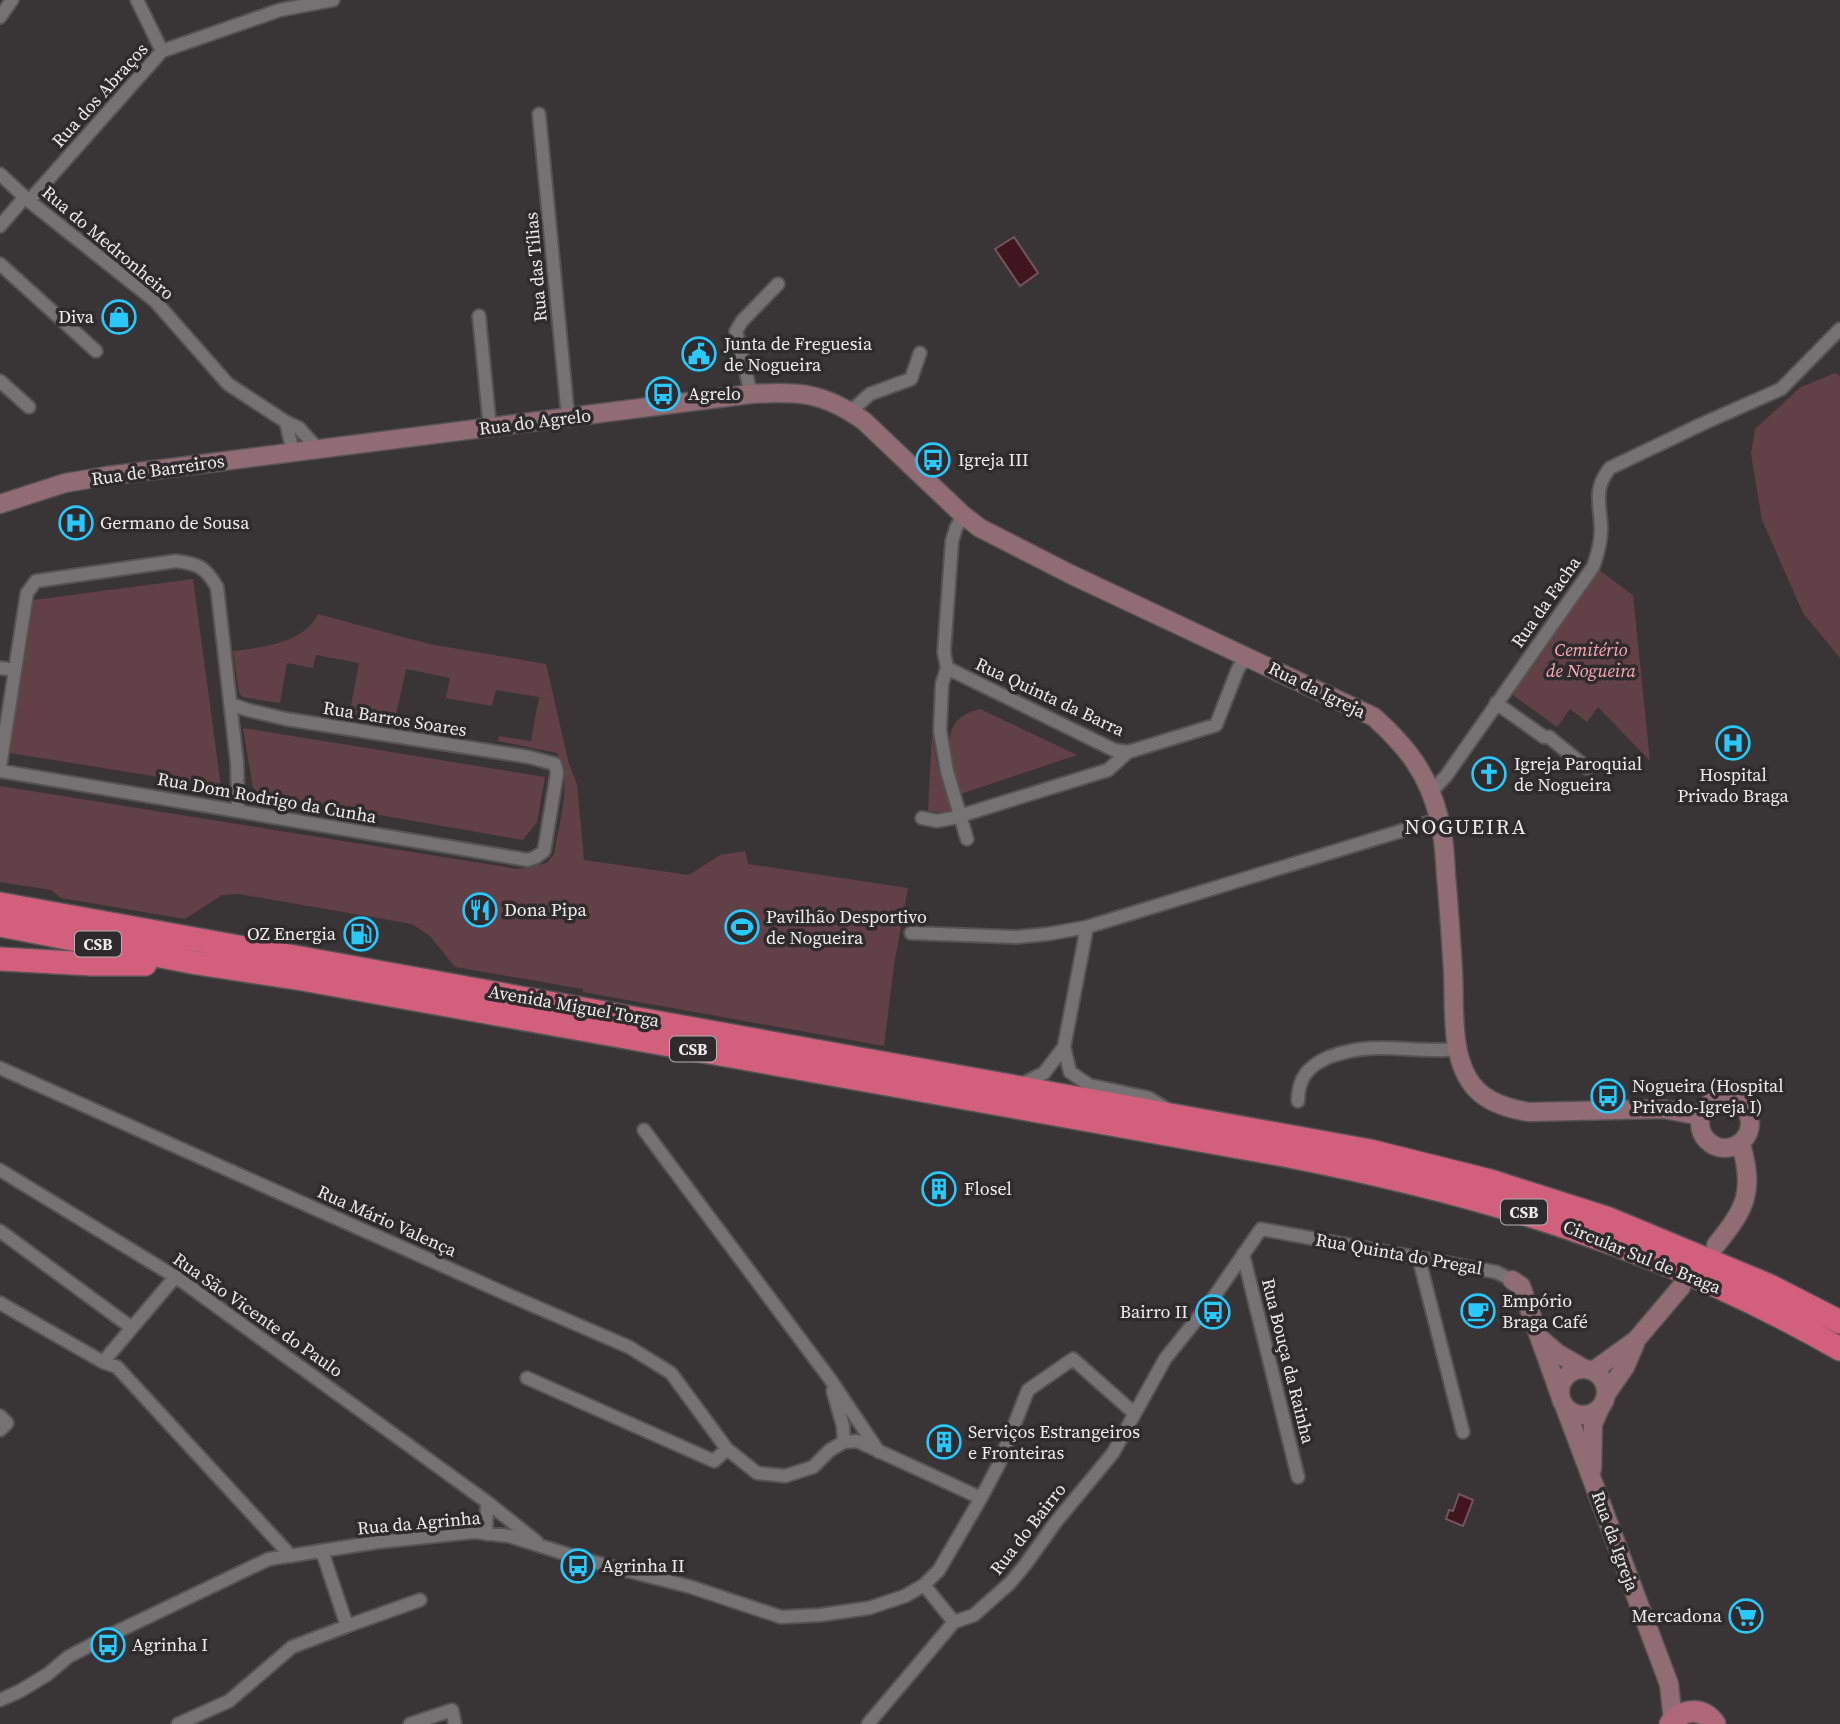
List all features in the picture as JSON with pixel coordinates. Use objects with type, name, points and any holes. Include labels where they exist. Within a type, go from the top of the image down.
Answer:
[{"type":"highway","points":[[0,890],[25,894],[43,912]]},
{"type":"highway","name":"Avenida Miguel Torga","points":[[0,904],[1017,1087],[1185,1124]]},
{"type":"highway","name":"Avenida Miguel Torga","points":[[0,925],[197,963],[1185,1124]]},
{"type":"highway","points":[[0,958],[90,964],[197,963]]},
{"type":"highway","name":"Circular Sul de Braga","points":[[1185,1124],[1370,1151],[1531,1193],[1667,1242],[1770,1286],[1840,1322]]},
{"type":"highway","name":"Circular Sul de Braga","points":[[1185,1124],[1468,1196],[1539,1217],[1672,1266],[1767,1310],[1840,1349]]},
{"type":"main road","points":[[1678,1718],[1705,1714],[1715,1724]]},
{"type":"street","points":[[0,17],[12,0]]},
{"type":"street","points":[[137,0],[162,51]]},
{"type":"street","name":"Rua dos Abraços","points":[[0,226],[162,51],[280,5],[333,0]]},
{"type":"street","name":"Rua das Tílias","points":[[539,114],[568,417]]},
{"type":"street","name":"Rua do Medronheiro","points":[[0,174],[27,199],[155,300],[228,384],[299,428],[318,449]]},
{"type":"street","points":[[0,264],[96,351]]},
{"type":"street","points":[[751,394],[736,331],[742,321],[778,284]]},
{"type":"street","points":[[480,316],[490,428]]},
{"type":"street","name":"Rua da Facha","points":[[1432,792],[1447,776],[1593,567],[1600,549],[1599,487],[1601,479],[1610,468],[1781,390],[1840,329]]},
{"type":"street","points":[[850,411],[870,394],[909,381],[920,354]]},
{"type":"street","points":[[0,381],[29,407]]},
{"type":"street","name":"Rua da Igreja","points":[[751,394],[789,392],[815,395],[850,411],[900,452],[964,515],[980,527],[1016,547],[1374,717],[1417,762],[1432,792],[1440,819],[1450,914],[1458,1049],[1465,1073],[1476,1089],[1510,1109],[1529,1112],[1663,1109],[1701,1116]]},
{"type":"street","name":"Rua do Agrelo","points":[[318,449],[751,394]]},
{"type":"street","points":[[286,422],[293,452]]},
{"type":"street","name":"Rua de Barreiros","points":[[0,504],[65,483],[318,449]]},
{"type":"street","name":"Rua Quinta da Barra","points":[[964,515],[952,541],[944,652],[947,668],[1114,750],[1128,752],[1216,725],[1238,669],[1246,657]]},
{"type":"street","points":[[0,769],[27,593],[36,581],[176,561],[196,564],[209,574],[217,587],[237,763],[238,810]]},
{"type":"street","points":[[0,668],[15,670]]},
{"type":"street","points":[[947,668],[942,684],[940,731],[947,771],[967,839]]},
{"type":"street","name":"Rua Barros Soares","points":[[231,704],[286,719],[529,757],[555,764],[557,773],[547,841],[544,851],[528,860]]},
{"type":"street","points":[[1496,704],[1544,737],[1549,737],[1587,768]]},
{"type":"street","points":[[922,818],[937,821],[960,816],[1108,770],[1128,752]]},
{"type":"street","name":"Rua Dom Rodrigo da Cunha","points":[[0,769],[528,860]]},
{"type":"street","points":[[911,933],[1016,937],[1087,927],[1440,819]]},
{"type":"street","points":[[1087,927],[1064,1047],[1070,1072],[1089,1085],[1149,1098],[1185,1124]]},
{"type":"street","points":[[1298,1101],[1298,1087],[1302,1076],[1320,1061],[1349,1049],[1381,1046],[1458,1049]]},
{"type":"street","points":[[1017,1087],[1044,1073],[1064,1047]]},
{"type":"street","name":"Rua Mário Valença","points":[[0,1068],[629,1347],[671,1373],[727,1449],[757,1473],[785,1476],[813,1467],[830,1450],[844,1442]]},
{"type":"street","points":[[1720,1098],[1736,1100],[1748,1112],[1751,1121],[1746,1138],[1741,1144],[1726,1149],[1711,1144],[1701,1132],[1701,1116],[1712,1102],[1720,1098]]},
{"type":"street","points":[[644,1130],[830,1379],[879,1452]]},
{"type":"street","points":[[1716,1245],[1730,1227],[1746,1197],[1748,1170],[1741,1144]]},
{"type":"street","name":"Rua São Vicente do Paulo","points":[[0,1170],[176,1276],[487,1502],[544,1548]]},
{"type":"street","name":"Rua do Bairro","points":[[868,1724],[954,1622],[974,1615],[1018,1574],[1055,1523],[1113,1452],[1165,1359],[1193,1325],[1261,1229]]},
{"type":"street","name":"Rua Quinta do Pregal","points":[[1261,1229],[1496,1272],[1512,1280],[1521,1286],[1562,1400]]},
{"type":"street","points":[[0,1231],[132,1328]]},
{"type":"street","name":"Rua Bouça da Rainha","points":[[1243,1254],[1298,1477]]},
{"type":"street","points":[[1419,1259],[1463,1432]]},
{"type":"street","points":[[103,1362],[176,1276]]},
{"type":"street","name":"Rua da Igreja","points":[[1591,1476],[1593,1424],[1603,1400],[1625,1367],[1636,1340],[1681,1287]]},
{"type":"street","points":[[0,1303],[103,1362],[117,1367],[291,1556]]},
{"type":"street","points":[[1539,1338],[1557,1353],[1588,1369],[1600,1376],[1605,1384],[1603,1400],[1593,1413],[1577,1414],[1562,1400],[1561,1385],[1573,1371],[1588,1369]]},
{"type":"street","name":"Rua da Igreja","points":[[1588,1369],[1636,1340]]},
{"type":"street","points":[[830,1379],[843,1426],[844,1442],[857,1441],[976,1496],[999,1464],[1028,1390],[1073,1359],[1134,1413]]},
{"type":"street","points":[[527,1378],[714,1461],[727,1449]]},
{"type":"street","name":"Rua da Igreja","points":[[1562,1400],[1669,1684],[1678,1718]]},
{"type":"street","name":"Rua da Agrinha","points":[[0,1700],[20,1691],[48,1674],[68,1657],[108,1636],[269,1559],[378,1542],[474,1532],[509,1536],[582,1559],[691,1587],[781,1617],[869,1608],[905,1596],[924,1585],[939,1570],[976,1496]]},
{"type":"street","points":[[486,1534],[487,1502]]},
{"type":"street","points":[[322,1552],[347,1626]]},
{"type":"street","points":[[924,1585],[954,1622]]},
{"type":"street","points":[[178,1724],[229,1701],[292,1647],[420,1600]]},
{"type":"street","points":[[411,1724],[452,1710],[455,1724]]},
{"type":"green space","points":[[1835,373],[1840,376],[1840,658],[1803,613],[1762,520],[1751,454],[1755,429],[1801,387]]},
{"type":"green space","name":"Cemitério de Nogueira","points":[[1599,570],[1633,595],[1650,761],[1598,707],[1587,722],[1570,709],[1557,727],[1509,692]]},
{"type":"green space","points":[[193,579],[221,787],[10,753],[34,600]]},
{"type":"green space","points":[[318,614],[429,644],[546,664],[569,764],[577,784],[584,860],[689,875],[720,855],[745,851],[748,864],[908,888],[894,965],[884,1046],[455,967],[430,936],[412,924],[239,894],[222,895],[185,919],[61,898],[51,890],[0,882],[0,786],[518,869],[547,863],[554,854],[563,803],[562,764],[557,753],[498,741],[499,736],[531,741],[539,697],[496,690],[492,706],[446,698],[450,678],[406,669],[394,724],[334,712],[335,704],[351,706],[359,663],[316,655],[313,668],[287,663],[280,703],[242,697],[233,651],[292,638],[303,632]]},
{"type":"green space","points":[[980,709],[1077,755],[961,794],[950,756],[951,732],[956,722],[966,714]]},
{"type":"green space","points":[[243,728],[545,777],[537,822],[523,840],[259,794],[253,788]]},
{"type":"green space","points":[[932,734],[938,768],[951,809],[947,813],[928,811]]},
{"type":"shaded area","points":[[1014,237],[1038,273],[1020,286],[995,249]]},
{"type":"shaded area","points":[[1459,1494],[1473,1500],[1463,1526],[1446,1519],[1449,1510],[1453,1511]]},
{"type":"place","name":"Diva","points":[[119,317]]},
{"type":"place","name":"Junta de Freguesia de Nogueira","points":[[699,354]]},
{"type":"place","name":"Agrelo","points":[[663,394]]},
{"type":"place","name":"Igreja III","points":[[933,460]]},
{"type":"place","name":"Germano de Sousa","points":[[76,523]]},
{"type":"place","name":"Hospital Privado Braga","points":[[1733,743]]},
{"type":"place","name":"Igreja Paroquial de Nogueira","points":[[1489,774]]},
{"type":"place","name":"Dona Pipa","points":[[480,910]]},
{"type":"place","name":"Pavilhão Desportivo de Nogueira","points":[[742,927]]},
{"type":"place","name":"OZ Energia","points":[[361,934]]},
{"type":"place","name":"Nogueira (Hospital Privado-Igreja I)","points":[[1608,1096]]},
{"type":"place","name":"Flosel","points":[[939,1189]]},
{"type":"place","name":"Empório Braga Café","points":[[1478,1311]]},
{"type":"place","name":"Bairro II","points":[[1213,1312]]},
{"type":"place","name":"Serviços Estrangeiros e Fronteiras","points":[[944,1442]]},
{"type":"place","name":"Agrinha II","points":[[578,1566]]},
{"type":"place","name":"Mercadona","points":[[1746,1616]]},
{"type":"place","name":"Agrinha I","points":[[108,1645]]},
{"type":"district","name":"NOGUEIRA","points":[[1466,827]]}]
